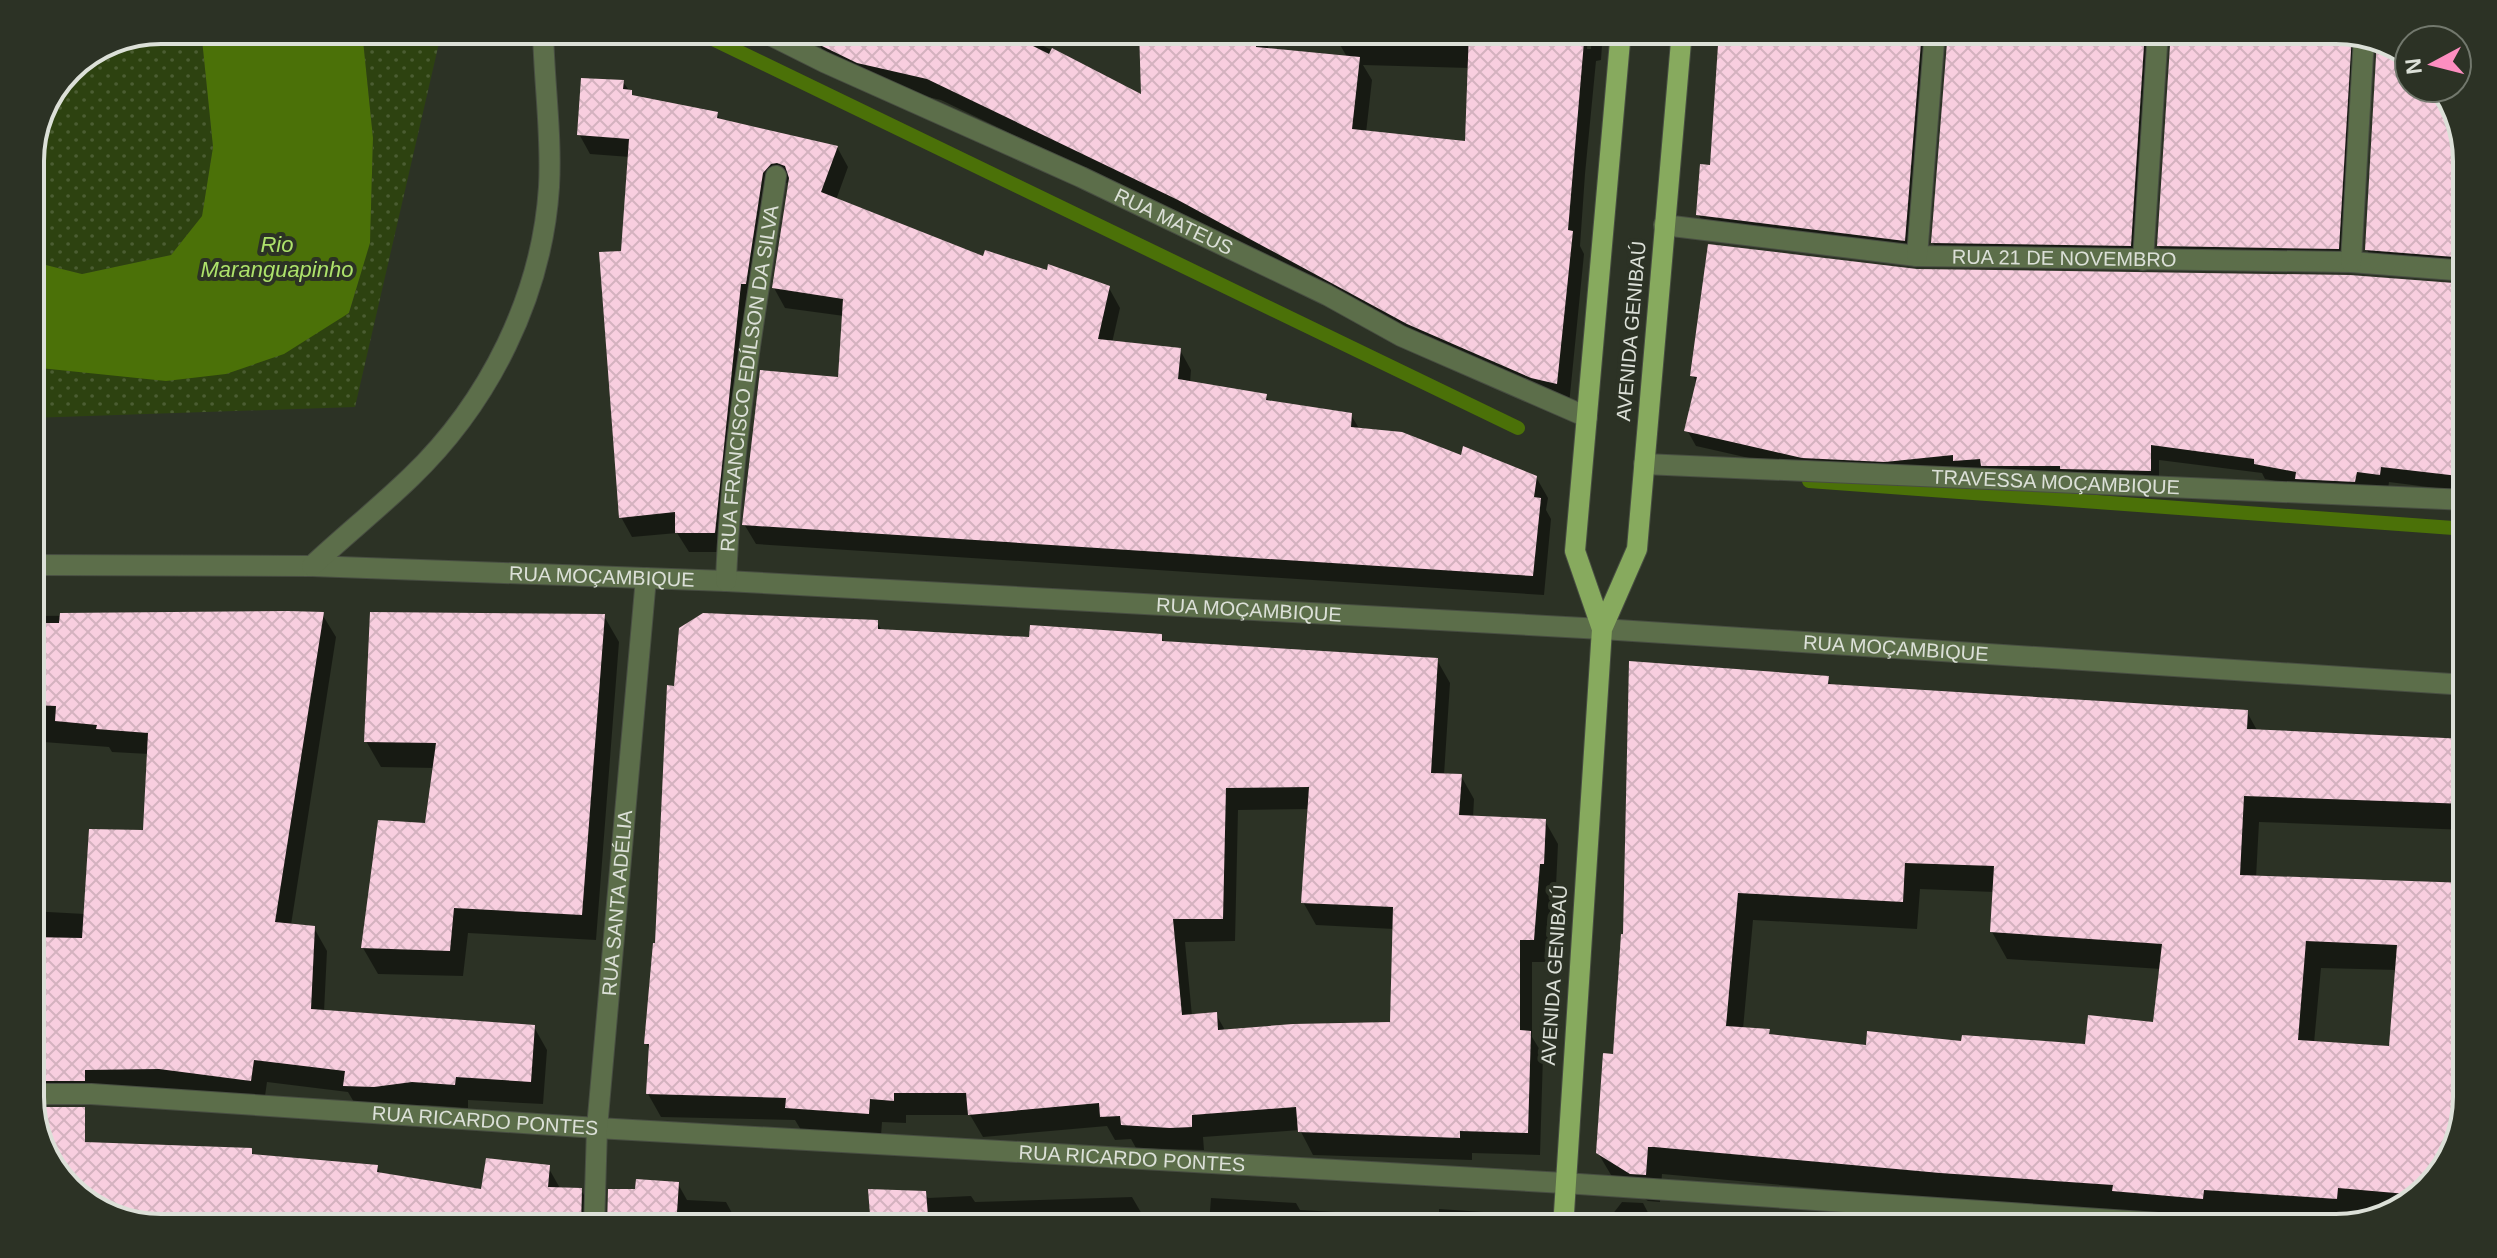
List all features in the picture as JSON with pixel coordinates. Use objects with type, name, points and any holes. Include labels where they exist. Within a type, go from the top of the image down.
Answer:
[{"type":"main road","name":"AVENIDA GENIBAÚ","points":[[1602,629],[1575,551],[1620,44]]},
{"type":"main road","name":"AVENIDA GENIBAÚ","points":[[1563,1214],[1602,629],[1637,549],[1681,44]]},
{"type":"street","points":[[312,566],[411,477],[446,439],[477,397],[503,352],[520,313],[541,245],[549,189],[550,132],[543,44]]},
{"type":"street","name":"RUA MATEUS","points":[[790,44],[1314,288],[1401,336],[1587,417]]},
{"type":"street","points":[[1917,256],[1934,44]]},
{"type":"street","points":[[2143,260],[2157,44]]},
{"type":"street","points":[[2351,262],[2363,47]]},
{"type":"street","name":"RUA FRANCISCO EDÍLSON DA SILVA","points":[[726,581],[728,531],[749,356],[776,176]]},
{"type":"street","name":"RUA 21 DE NOVEMBRO","points":[[1664,225],[1917,256],[2351,262],[2453,270]]},
{"type":"street","name":"TRAVESSA MOÇAMBIQUE","points":[[1644,464],[2453,499]]},
{"type":"street","name":"RUA MOÇAMBIQUE","points":[[44,565],[312,566],[726,581],[1602,629],[2453,684]]},
{"type":"street","name":"RUA SANTA ADÉLIA","points":[[594,1214],[597,1128],[646,578]]},
{"type":"street","name":"RUA RICARDO PONTES","points":[[44,1094],[91,1094],[597,1128],[1564,1183],[2025,1214]]},
{"type":"shaded area","points":[[202,44],[213,147],[202,216],[171,255],[82,274],[44,264],[44,153],[56,109],[84,73],[123,50],[146,45]]},
{"type":"shaded area","points":[[363,44],[439,44],[355,407],[44,418],[44,368],[68,369],[349,314],[370,242],[373,138]]},
{"type":"water","name":"Rio Maranguapinho","points":[[202,44],[363,44],[373,138],[370,243],[349,313],[284,354],[226,374],[166,381],[44,368],[44,264],[82,274],[171,255],[202,216],[213,147]]},
{"type":"building","points":[[818,44],[1029,44],[1049,54],[1052,48],[1141,94],[1139,44],[1256,44],[1256,47],[1360,57],[1352,129],[1465,141],[1468,44],[1584,44],[1568,230],[1573,231],[1557,384],[1531,378],[1407,324],[1178,200],[927,79],[857,63]]},
{"type":"building","points":[[1718,44],[1921,44],[1905,241],[1696,215],[1700,164],[1710,165]]},
{"type":"building","points":[[1947,44],[2144,44],[2131,246],[1931,243]]},
{"type":"building","points":[[2170,44],[2351,45],[2339,249],[2157,246]]},
{"type":"building","points":[[2376,51],[2393,59],[2393,104],[2438,104],[2447,123],[2453,153],[2453,257],[2365,250]]},
{"type":"building","points":[[581,78],[624,80],[623,89],[632,90],[632,95],[718,112],[717,118],[838,146],[821,192],[983,256],[985,250],[1047,270],[1048,264],[1110,286],[1098,339],[1181,348],[1178,379],[1267,394],[1266,400],[1352,413],[1351,427],[1402,432],[1461,455],[1463,446],[1537,476],[1534,497],[1541,498],[1533,576],[742,525],[760,370],[838,377],[843,299],[772,288],[789,178],[785,166],[777,163],[771,164],[763,173],[746,284],[741,284],[715,533],[675,533],[675,512],[619,518],[599,252],[621,251],[629,139],[577,135]]},
{"type":"building","points":[[1708,244],[1917,269],[2350,275],[2453,283],[2453,475],[2381,467],[2380,475],[2357,472],[2355,482],[2295,479],[2296,472],[2254,464],[2254,459],[2151,445],[2151,471],[1981,466],[1980,459],[1953,461],[1953,455],[1885,462],[1802,458],[1684,431],[1697,377],[1690,376]]},
{"type":"building","points":[[324,612],[275,922],[315,926],[311,1009],[535,1025],[531,1082],[456,1077],[455,1085],[412,1082],[374,1087],[343,1086],[345,1071],[254,1060],[251,1081],[159,1069],[85,1070],[85,1081],[44,1081],[44,937],[82,938],[89,829],[143,830],[148,733],[96,729],[97,725],[55,721],[56,706],[44,706],[44,623],[59,623],[60,613]]},
{"type":"building","points":[[370,612],[605,614],[582,915],[454,908],[450,951],[361,948],[378,820],[425,823],[436,743],[364,742]]},
{"type":"building","points":[[703,613],[878,620],[878,629],[1029,637],[1030,625],[1162,634],[1162,641],[1438,658],[1431,773],[1462,774],[1459,815],[1546,819],[1544,864],[1540,864],[1534,940],[1520,940],[1520,1030],[1531,1031],[1528,1133],[1460,1131],[1460,1138],[1298,1132],[1296,1107],[1192,1115],[1192,1127],[1170,1128],[1121,1125],[1120,1116],[1100,1117],[1099,1103],[968,1115],[966,1093],[894,1093],[894,1101],[870,1099],[869,1114],[785,1108],[786,1098],[646,1094],[649,1044],[644,1044],[655,943],[667,685],[674,686],[679,628]],"holes":[[[1309,787],[1301,903],[1393,907],[1390,1022],[1293,1024],[1218,1030],[1217,1012],[1182,1015],[1173,919],[1223,919],[1226,788]]]},
{"type":"building","points":[[1629,661],[1829,676],[1828,684],[2248,710],[2247,729],[2453,738],[2453,803],[2244,796],[2240,875],[2453,883],[2451,1120],[2433,1162],[2402,1194],[2338,1188],[2337,1199],[2204,1190],[2203,1199],[2112,1191],[2113,1185],[1654,1147],[1648,1147],[1646,1175],[1630,1174],[1596,1153],[1603,1053],[1613,1054],[1621,934]],"holes":[[[1905,863],[1994,866],[1990,932],[2162,944],[2153,1022],[2088,1015],[2085,1044],[1962,1035],[1961,1041],[1867,1031],[1866,1045],[1769,1034],[1770,1029],[1726,1026],[1738,893],[1903,902]],[[2306,941],[2397,945],[2389,1046],[2298,1040]]]},
{"type":"building","points":[[44,1107],[85,1107],[85,1142],[252,1148],[252,1154],[378,1165],[377,1172],[481,1189],[486,1158],[550,1165],[548,1187],[582,1188],[581,1214],[146,1213],[109,1202],[73,1174],[56,1149]]},
{"type":"building","points":[[636,1179],[679,1182],[677,1214],[607,1214],[608,1189],[635,1189]]},
{"type":"building","points":[[868,1189],[926,1191],[928,1214],[870,1214]]},
{"type":"waterway","points":[[723,44],[1518,428]]},
{"type":"waterway","points":[[1809,481],[2453,528]]}]
